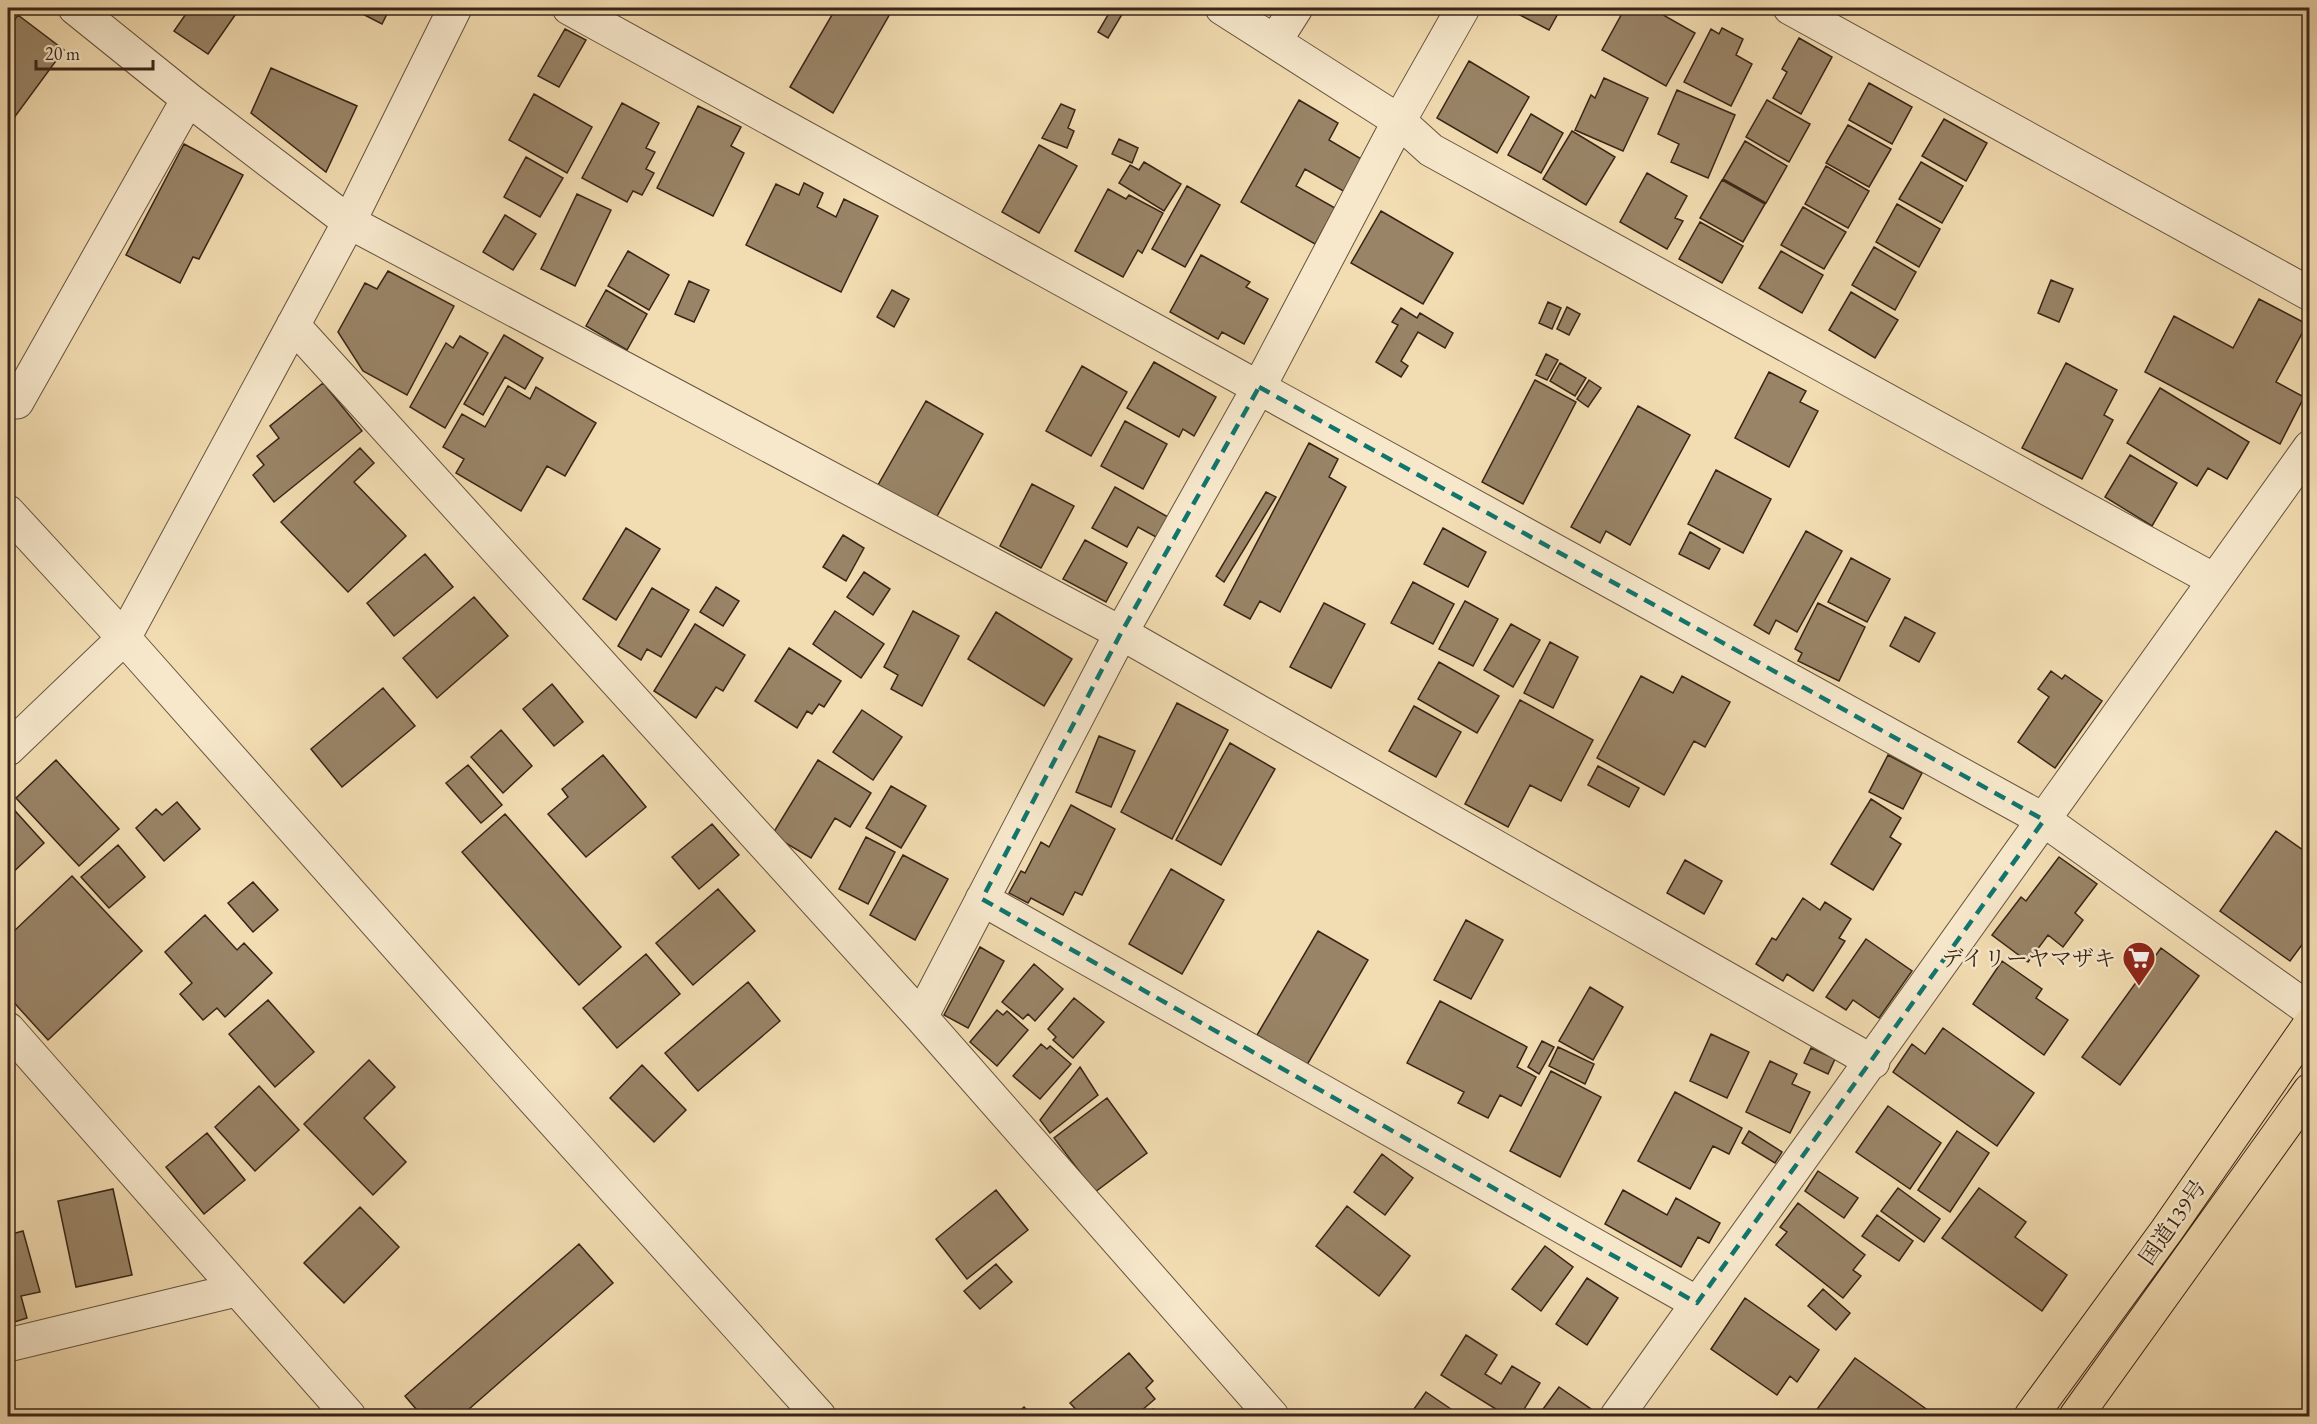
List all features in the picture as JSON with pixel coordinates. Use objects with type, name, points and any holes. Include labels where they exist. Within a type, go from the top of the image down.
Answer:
[{"type":"highway","name":"国道139号","points":[[2031,1416],[2167,1230],[2310,1024]]},
{"type":"highway","name":"国道139号","points":[[2076,1416],[2310,1090]]},
{"type":"street","points":[[75,8],[188,99],[349,222],[1121,633],[1873,1062]]},
{"type":"street","points":[[8,749],[124,638],[349,222],[455,8]]},
{"type":"street","points":[[569,8],[2044,820],[2310,1010]]},
{"type":"street","points":[[1222,8],[1398,121],[1441,156],[2214,580]]},
{"type":"street","points":[[1275,41],[1296,8]]},
{"type":"street","points":[[921,1017],[1121,633],[1259,387],[1398,121],[1463,8]]},
{"type":"street","points":[[1790,8],[2310,294]]},
{"type":"street","points":[[8,391],[17,402],[188,99]]},
{"type":"street","points":[[292,325],[921,1017],[1272,1416]]},
{"type":"street","points":[[1617,1416],[1873,1062],[2310,447]]},
{"type":"street","points":[[8,512],[124,638],[508,1071],[819,1416]]},
{"type":"street","points":[[982,899],[1697,1303]]},
{"type":"street","points":[[8,1029],[349,1416]]},
{"type":"street","points":[[8,1345],[236,1290]]},
{"type":"highlighted area","points":[[1259,387],[2044,820],[1697,1303],[982,899],[1121,633]]},
{"type":"building","points":[[190,8],[240,8],[208,54],[174,31]]},
{"type":"building","points":[[351,8],[390,8],[382,24]]},
{"type":"building","points":[[836,8],[883,8],[891,12],[833,113],[790,87]]},
{"type":"building","points":[[1112,8],[1124,11],[1108,38],[1098,32]]},
{"type":"building","points":[[1514,8],[1561,8],[1549,30],[1512,11]]},
{"type":"building","points":[[1625,8],[1651,8],[1695,33],[1666,86],[1602,50]]},
{"type":"building","points":[[18,15],[64,50],[8,126],[8,29]]},
{"type":"building","points":[[1722,28],[1743,39],[1736,55],[1752,64],[1731,106],[1684,82],[1711,29],[1719,34]]},
{"type":"building","points":[[565,29],[586,40],[559,87],[538,76]]},
{"type":"building","points":[[1799,38],[1832,57],[1801,114],[1773,98],[1787,72],[1782,69]]},
{"type":"building","points":[[1469,61],[1529,97],[1497,153],[1437,118]]},
{"type":"building","points":[[271,68],[357,106],[326,172],[251,113]]},
{"type":"building","points":[[1604,78],[1648,98],[1623,151],[1575,130],[1591,95],[1595,98]]},
{"type":"building","points":[[1869,83],[1912,107],[1892,144],[1849,120]]},
{"type":"building","points":[[1677,90],[1735,115],[1708,178],[1671,162],[1679,144],[1658,134]]},
{"type":"building","points":[[534,94],[592,127],[567,173],[509,140]]},
{"type":"building","points":[[1299,100],[1338,123],[1329,140],[1363,160],[1345,192],[1305,169],[1296,186],[1335,208],[1315,244],[1241,202]]},
{"type":"building","points":[[1767,100],[1810,124],[1789,162],[1746,137]]},
{"type":"building","points":[[622,103],[659,123],[646,148],[655,152],[646,169],[654,173],[642,195],[633,191],[627,202],[582,178]]},
{"type":"building","points":[[1061,104],[1075,110],[1068,128],[1074,131],[1067,148],[1042,138]]},
{"type":"building","points":[[698,106],[741,127],[731,146],[744,153],[713,216],[657,188]]},
{"type":"building","points":[[1531,114],[1563,133],[1541,173],[1508,155]]},
{"type":"building","points":[[1944,119],[1987,143],[1966,181],[1922,156]]},
{"type":"building","points":[[1848,125],[1891,149],[1869,187],[1826,163]]},
{"type":"building","points":[[1572,131],[1615,157],[1586,205],[1543,179]]},
{"type":"building","points":[[1119,139],[1138,148],[1132,163],[1112,154]]},
{"type":"building","points":[[1745,141],[1787,166],[1766,203],[1723,179]]},
{"type":"building","points":[[184,144],[243,175],[199,259],[193,257],[180,283],[126,255]]},
{"type":"building","points":[[1039,145],[1077,166],[1039,233],[1002,212]]},
{"type":"building","points":[[526,157],[563,178],[540,217],[504,197]]},
{"type":"building","points":[[1144,162],[1181,184],[1164,211],[1119,183],[1130,165],[1139,170]]},
{"type":"building","points":[[1921,162],[1963,186],[1942,223],[1899,199]]},
{"type":"building","points":[[1826,166],[1869,191],[1848,228],[1805,204]]},
{"type":"building","points":[[1647,173],[1687,196],[1675,218],[1683,221],[1667,249],[1620,222]]},
{"type":"building","points":[[1722,180],[1765,204],[1743,242],[1700,218]]},
{"type":"building","points":[[804,183],[823,193],[817,207],[836,217],[844,199],[878,216],[841,292],[746,245],[776,184],[799,195]]},
{"type":"building","points":[[1187,186],[1220,205],[1185,267],[1152,249]]},
{"type":"building","points":[[1108,189],[1126,199],[1129,195],[1163,213],[1142,253],[1138,250],[1123,277],[1075,251]]},
{"type":"building","points":[[577,194],[611,210],[575,286],[541,269]]},
{"type":"building","points":[[1897,204],[1940,229],[1919,267],[1876,242]]},
{"type":"building","points":[[1803,207],[1846,232],[1824,269],[1781,245]]},
{"type":"building","points":[[1381,211],[1453,253],[1423,304],[1351,263]]},
{"type":"building","points":[[505,215],[536,234],[513,270],[483,252]]},
{"type":"building","points":[[1700,222],[1743,246],[1722,283],[1679,259]]},
{"type":"building","points":[[1874,247],[1916,272],[1895,310],[1852,285]]},
{"type":"building","points":[[628,251],[669,275],[649,310],[608,286]]},
{"type":"building","points":[[1781,251],[1823,275],[1802,313],[1759,288]]},
{"type":"building","points":[[1201,255],[1250,282],[1246,287],[1268,299],[1244,344],[1222,332],[1218,339],[1170,312]]},
{"type":"building","points":[[388,271],[454,306],[407,395],[363,371],[338,332],[365,283],[377,289]]},
{"type":"building","points":[[2051,280],[2073,289],[2059,322],[2038,313]]},
{"type":"building","points":[[689,281],[709,290],[694,322],[675,314]]},
{"type":"building","points":[[606,290],[647,314],[627,350],[586,326]]},
{"type":"building","points":[[892,290],[909,299],[894,327],[877,317]]},
{"type":"building","points":[[1851,292],[1898,320],[1875,358],[1829,330]]},
{"type":"building","points":[[2259,299],[2307,324],[2276,382],[2304,397],[2280,444],[2145,372],[2174,316],[2233,348]]},
{"type":"building","points":[[1548,302],[1561,308],[1552,329],[1539,323]]},
{"type":"building","points":[[1567,307],[1580,314],[1569,335],[1557,329]]},
{"type":"building","points":[[1401,308],[1417,318],[1420,313],[1453,333],[1445,348],[1418,332],[1401,361],[1408,366],[1401,377],[1376,362],[1398,325],[1392,322]]},
{"type":"building","points":[[504,335],[543,358],[525,389],[505,377],[483,415],[464,404]]},
{"type":"building","points":[[460,336],[488,353],[445,428],[410,407],[446,343],[453,348]]},
{"type":"building","points":[[1546,354],[1558,360],[1547,380],[1536,375]]},
{"type":"building","points":[[1154,362],[1216,397],[1194,436],[1183,429],[1179,437],[1127,408]]},
{"type":"building","points":[[1560,363],[1586,378],[1575,396],[1550,381]]},
{"type":"building","points":[[2066,363],[2117,390],[2104,415],[2113,420],[2082,479],[2022,448]]},
{"type":"building","points":[[1082,366],[1127,392],[1091,456],[1046,431]]},
{"type":"building","points":[[1769,372],[1806,391],[1800,402],[1818,411],[1789,467],[1735,438]]},
{"type":"building","points":[[1535,380],[1576,402],[1523,504],[1482,482]]},
{"type":"building","points":[[1589,380],[1601,388],[1588,407],[1577,399]]},
{"type":"building","points":[[323,383],[362,431],[274,502],[253,475],[264,465],[257,456],[279,438],[270,426]]},
{"type":"building","points":[[508,386],[530,399],[536,387],[596,423],[565,476],[547,466],[521,511],[456,473],[464,459],[443,447],[462,414],[485,427]]},
{"type":"building","points":[[2160,388],[2249,442],[2227,479],[2208,468],[2197,486],[2127,443]]},
{"type":"building","points":[[926,401],[983,434],[936,518],[878,485]]},
{"type":"building","points":[[1638,406],[1690,435],[1630,545],[1606,531],[1600,543],[1571,527]]},
{"type":"building","points":[[1125,421],[1167,444],[1143,489],[1101,466]]},
{"type":"building","points":[[1309,443],[1338,459],[1329,477],[1346,487],[1280,612],[1260,601],[1250,619],[1224,605]]},
{"type":"building","points":[[360,448],[374,463],[354,482],[406,536],[348,592],[281,522]]},
{"type":"building","points":[[2130,455],[2177,483],[2152,526],[2105,497]]},
{"type":"building","points":[[1716,470],[1771,499],[1743,553],[1688,524]]},
{"type":"building","points":[[1032,484],[1074,506],[1041,568],[1000,546]]},
{"type":"building","points":[[1115,487],[1168,517],[1156,537],[1138,527],[1127,547],[1092,528]]},
{"type":"building","points":[[1266,492],[1276,497],[1224,582],[1216,576]]},
{"type":"building","points":[[626,528],[660,549],[616,620],[583,599]]},
{"type":"building","points":[[1443,528],[1486,552],[1468,587],[1424,564]]},
{"type":"building","points":[[1806,531],[1842,551],[1797,632],[1776,620],[1769,634],[1754,625]]},
{"type":"building","points":[[1690,532],[1720,549],[1709,569],[1679,554]]},
{"type":"building","points":[[843,535],[864,548],[846,581],[823,567]]},
{"type":"building","points":[[1085,540],[1127,563],[1106,602],[1063,579]]},
{"type":"building","points":[[425,554],[453,587],[394,636],[367,603]]},
{"type":"building","points":[[1851,558],[1890,579],[1867,622],[1828,602]]},
{"type":"building","points":[[864,572],[890,589],[873,615],[847,597]]},
{"type":"building","points":[[1413,582],[1454,604],[1433,644],[1391,623]]},
{"type":"building","points":[[716,587],[739,601],[723,626],[700,612]]},
{"type":"building","points":[[652,588],[689,610],[661,657],[647,649],[641,660],[618,646]]},
{"type":"building","points":[[474,597],[508,636],[437,698],[403,658]]},
{"type":"building","points":[[1465,601],[1498,619],[1473,666],[1439,649]]},
{"type":"building","points":[[1324,603],[1365,624],[1331,688],[1290,667]]},
{"type":"building","points":[[1818,603],[1865,627],[1839,681],[1798,661],[1802,653],[1795,649]]},
{"type":"building","points":[[835,611],[884,644],[861,678],[813,644]]},
{"type":"building","points":[[913,611],[959,636],[922,706],[891,689],[898,675],[884,667]]},
{"type":"building","points":[[996,612],[1072,659],[1044,706],[968,659]]},
{"type":"building","points":[[1905,617],[1935,633],[1919,662],[1890,646]]},
{"type":"building","points":[[695,624],[745,655],[723,691],[716,687],[696,718],[654,691]]},
{"type":"building","points":[[1511,624],[1540,640],[1513,687],[1484,670]]},
{"type":"building","points":[[1550,642],[1578,657],[1553,708],[1524,693]]},
{"type":"building","points":[[789,648],[841,681],[824,707],[819,704],[812,714],[807,711],[797,728],[755,701]]},
{"type":"building","points":[[1439,662],[1499,696],[1477,733],[1418,699]]},
{"type":"building","points":[[2051,671],[2062,679],[2065,675],[2102,701],[2055,768],[2018,742],[2049,697],[2038,689]]},
{"type":"building","points":[[1641,676],[1673,693],[1682,676],[1730,702],[1705,747],[1694,741],[1664,795],[1597,758]]},
{"type":"building","points":[[552,684],[583,722],[554,746],[523,709]]},
{"type":"building","points":[[383,688],[415,726],[342,787],[311,749]]},
{"type":"building","points":[[1520,700],[1593,740],[1561,801],[1530,785],[1508,827],[1465,804]]},
{"type":"building","points":[[1177,703],[1228,730],[1172,839],[1121,812]]},
{"type":"building","points":[[1414,706],[1461,732],[1436,777],[1389,751]]},
{"type":"building","points":[[862,710],[902,737],[873,780],[833,752]]},
{"type":"building","points":[[501,730],[532,766],[503,793],[471,757]]},
{"type":"building","points":[[1099,736],[1135,751],[1111,807],[1076,792]]},
{"type":"building","points":[[1230,743],[1275,769],[1221,865],[1176,840]]},
{"type":"building","points":[[603,755],[646,807],[586,857],[548,814],[568,797],[562,789]]},
{"type":"building","points":[[1888,755],[1922,773],[1903,809],[1869,792]]},
{"type":"building","points":[[56,760],[119,829],[79,866],[16,798]]},
{"type":"building","points":[[818,760],[871,793],[850,827],[835,818],[811,858],[772,835]]},
{"type":"building","points":[[468,765],[502,805],[481,823],[446,783]]},
{"type":"building","points":[[1598,766],[1639,788],[1629,807],[1588,785]]},
{"type":"building","points":[[891,786],[926,806],[901,848],[866,828]]},
{"type":"building","points":[[1871,799],[1901,818],[1890,837],[1901,844],[1873,890],[1831,864]]},
{"type":"building","points":[[177,802],[200,829],[164,861],[136,828],[156,809],[162,815]]},
{"type":"building","points":[[8,803],[44,843],[8,877]]},
{"type":"building","points":[[1071,805],[1115,829],[1082,895],[1075,892],[1063,915],[1031,898],[1028,903],[1009,893],[1021,871],[1025,873],[1041,842],[1049,847]]},
{"type":"building","points":[[505,814],[621,947],[579,985],[462,852]]},
{"type":"building","points":[[712,824],[739,855],[699,889],[672,857]]},
{"type":"building","points":[[2276,831],[2310,855],[2310,934],[2290,961],[2220,911]]},
{"type":"building","points":[[866,837],[895,852],[868,904],[839,889]]},
{"type":"building","points":[[118,845],[145,877],[109,908],[81,877]]},
{"type":"building","points":[[903,855],[948,879],[915,940],[870,915]]},
{"type":"building","points":[[2059,857],[2097,884],[2075,913],[2083,920],[2063,947],[2048,935],[2028,962],[1992,935],[2021,897],[2026,901]]},
{"type":"building","points":[[1685,860],[1722,881],[1704,914],[1667,893]]},
{"type":"building","points":[[1171,869],[1224,900],[1182,974],[1129,944]]},
{"type":"building","points":[[72,876],[142,951],[48,1040],[8,996],[8,930],[11,934]]},
{"type":"building","points":[[253,882],[278,910],[253,932],[228,903]]},
{"type":"building","points":[[718,889],[755,931],[693,985],[656,943]]},
{"type":"building","points":[[1803,898],[1820,910],[1825,902],[1851,919],[1839,938],[1845,941],[1813,991],[1787,974],[1783,981],[1756,964],[1772,938],[1776,940]]},
{"type":"building","points":[[205,915],[237,950],[244,943],[272,973],[225,1017],[217,1008],[203,1020],[180,994],[192,983],[165,952]]},
{"type":"building","points":[[1466,920],[1503,940],[1471,999],[1434,980]]},
{"type":"building","points":[[1318,931],[1368,960],[1307,1065],[1257,1035]]},
{"type":"building","points":[[1866,939],[1912,971],[1879,1018],[1853,1000],[1846,1010],[1826,997]]},
{"type":"building","points":[[980,947],[1004,961],[968,1028],[944,1015]]},
{"type":"building","points":[[2161,948],[2199,976],[2120,1085],[2082,1057]]},
{"type":"building","points":[[646,954],[680,994],[617,1048],[583,1008]]},
{"type":"building","points":[[2002,961],[2042,989],[2036,998],[2068,1020],[2044,1055],[1973,1004]]},
{"type":"building","points":[[1034,964],[1063,989],[1035,1021],[1028,1014],[1023,1019],[1002,1002]]},
{"type":"building","points":[[748,982],[780,1021],[698,1091],[665,1053]]},
{"type":"building","points":[[1590,987],[1623,1007],[1593,1060],[1559,1041]]},
{"type":"building","points":[[1074,998],[1104,1022],[1073,1058],[1053,1040],[1056,1037],[1048,1029]]},
{"type":"building","points":[[268,1000],[314,1052],[275,1087],[229,1034]]},
{"type":"building","points":[[1440,1001],[1527,1047],[1517,1067],[1536,1077],[1521,1106],[1500,1095],[1488,1118],[1458,1103],[1464,1092],[1407,1063]]},
{"type":"building","points":[[997,1010],[1003,1015],[1007,1011],[1028,1030],[997,1066],[970,1042]]},
{"type":"building","points":[[1943,1028],[2034,1093],[1997,1146],[1893,1072],[1912,1044],[1925,1054]]},
{"type":"building","points":[[1711,1034],[1749,1052],[1727,1098],[1690,1081]]},
{"type":"building","points":[[1542,1041],[1554,1047],[1539,1074],[1528,1067]]},
{"type":"building","points":[[1041,1044],[1047,1049],[1050,1046],[1071,1064],[1040,1099],[1013,1076]]},
{"type":"building","points":[[1558,1047],[1594,1064],[1585,1084],[1549,1066]]},
{"type":"building","points":[[1811,1048],[1835,1059],[1828,1074],[1804,1063]]},
{"type":"building","points":[[369,1060],[395,1087],[364,1118],[406,1162],[373,1195],[304,1124]]},
{"type":"building","points":[[1770,1061],[1797,1074],[1792,1084],[1810,1092],[1790,1133],[1746,1112]]},
{"type":"building","points":[[642,1065],[686,1110],[654,1142],[610,1098]]},
{"type":"building","points":[[1080,1067],[1098,1095],[1050,1133],[1040,1120]]},
{"type":"building","points":[[1551,1071],[1601,1097],[1560,1177],[1510,1151]]},
{"type":"building","points":[[259,1086],[299,1130],[255,1171],[215,1127]]},
{"type":"building","points":[[1675,1092],[1742,1128],[1729,1154],[1713,1146],[1690,1189],[1638,1161]]},
{"type":"building","points":[[1107,1098],[1147,1153],[1095,1192],[1054,1138]]},
{"type":"building","points":[[1888,1106],[1941,1143],[1910,1189],[1856,1152]]},
{"type":"building","points":[[1749,1131],[1782,1152],[1775,1163],[1742,1143]]},
{"type":"building","points":[[1957,1131],[1989,1153],[1950,1212],[1918,1190]]},
{"type":"building","points":[[207,1133],[245,1180],[204,1214],[166,1167]]},
{"type":"building","points":[[1382,1154],[1413,1178],[1385,1215],[1354,1192]]},
{"type":"building","points":[[1818,1171],[1858,1198],[1844,1218],[1805,1191]]},
{"type":"building","points":[[1898,1188],[1940,1219],[1924,1242],[1881,1211]]},
{"type":"building","points":[[1979,1188],[2026,1222],[2015,1237],[2067,1275],[2042,1311],[1942,1238]]},
{"type":"building","points":[[113,1189],[132,1275],[76,1287],[58,1201]]},
{"type":"building","points":[[996,1190],[1028,1230],[967,1279],[936,1239]]},
{"type":"building","points":[[1623,1190],[1667,1215],[1676,1198],[1720,1223],[1709,1243],[1698,1237],[1681,1267],[1605,1224]]},
{"type":"building","points":[[1798,1203],[1865,1255],[1853,1270],[1861,1276],[1843,1298],[1776,1245],[1787,1232],[1780,1227]]},
{"type":"building","points":[[1347,1206],[1410,1256],[1379,1296],[1316,1246]]},
{"type":"building","points":[[360,1207],[399,1247],[344,1303],[304,1263]]},
{"type":"building","points":[[1877,1215],[1913,1241],[1899,1261],[1862,1236]]},
{"type":"building","points":[[23,1231],[40,1292],[21,1296],[27,1318],[8,1324],[8,1235]]},
{"type":"building","points":[[579,1244],[613,1283],[461,1416],[422,1416],[405,1396]]},
{"type":"building","points":[[1545,1246],[1573,1267],[1541,1311],[1512,1289]]},
{"type":"building","points":[[996,1264],[1012,1282],[980,1309],[964,1291]]},
{"type":"building","points":[[1587,1278],[1618,1298],[1587,1345],[1556,1324]]},
{"type":"building","points":[[1823,1289],[1850,1313],[1836,1330],[1808,1306]]},
{"type":"building","points":[[1745,1298],[1819,1350],[1797,1382],[1790,1376],[1777,1395],[1711,1349]]},
{"type":"building","points":[[1466,1335],[1497,1355],[1485,1374],[1501,1384],[1512,1366],[1540,1383],[1520,1416],[1507,1416],[1441,1375]]},
{"type":"building","points":[[1129,1353],[1153,1381],[1146,1388],[1155,1399],[1135,1416],[1082,1416],[1070,1403]]},
{"type":"building","points":[[1855,1358],[1936,1416],[1812,1416]]},
{"type":"building","points":[[1559,1387],[1591,1409],[1586,1416],[1538,1416]]},
{"type":"building","points":[[1426,1392],[1461,1416],[1409,1416]]},
{"type":"building","points":[[1024,1407],[1032,1416],[1014,1416]]},
{"type":"building","points":[[1153,1409],[1160,1416],[1144,1416]]},
{"type":"place","name":"デイリーヤマザキ","points":[[2139,987]]}]
